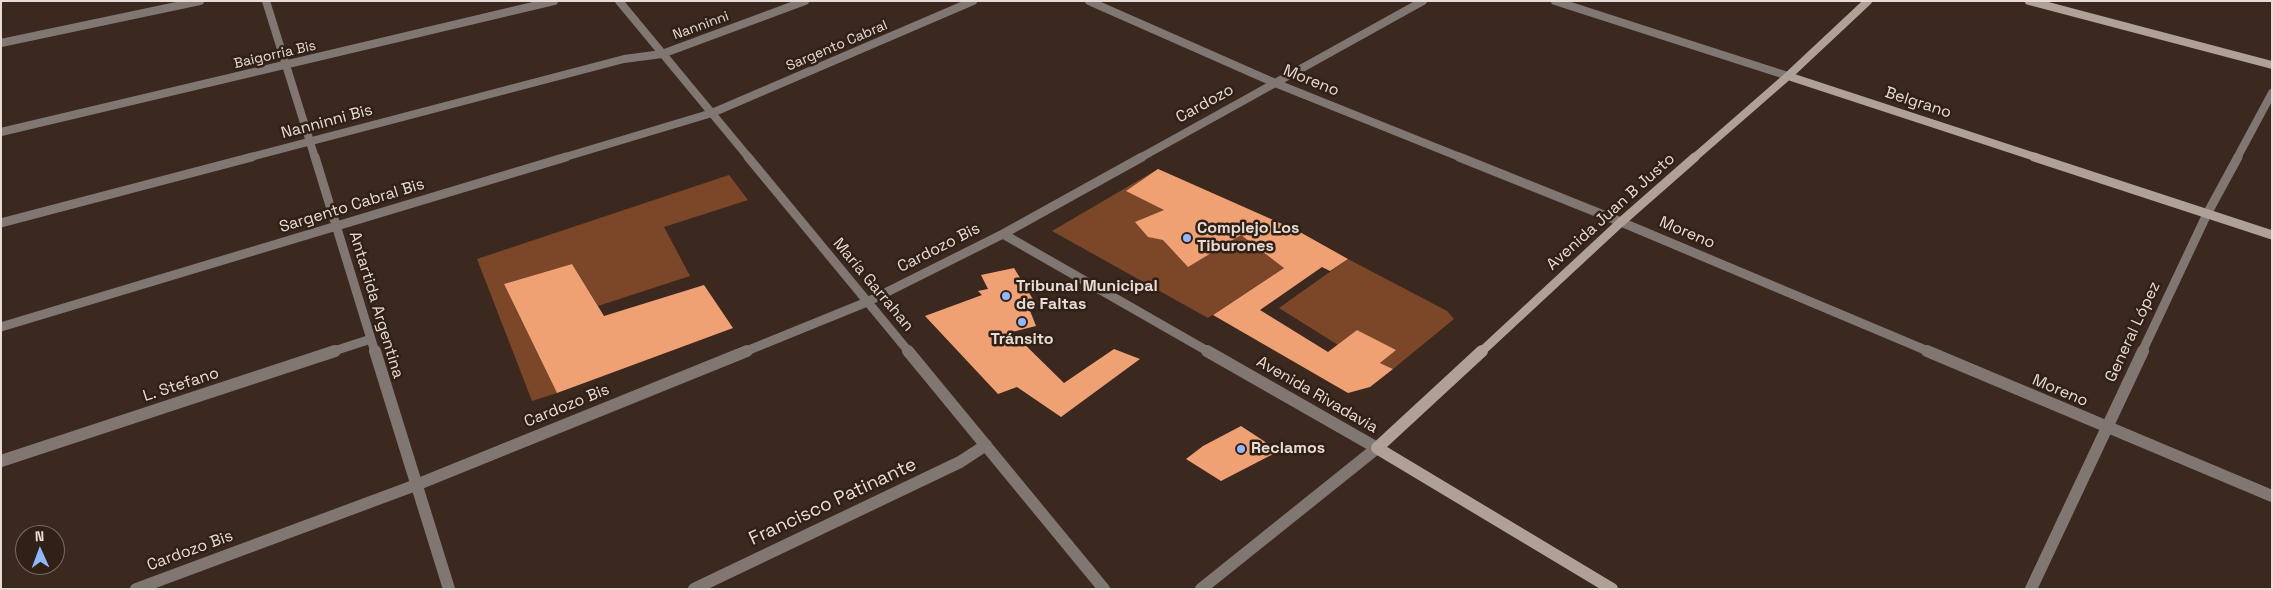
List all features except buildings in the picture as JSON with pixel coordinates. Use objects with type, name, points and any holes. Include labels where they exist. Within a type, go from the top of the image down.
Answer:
[{"type":"main road","name":"Avenida Juan B Justo","points":[[1378,448],[1621,222],[1788,76],[1868,1]]},
{"type":"main road","points":[[2029,1],[2272,65]]},
{"type":"main road","name":"Belgrano","points":[[1788,76],[2272,235]]},
{"type":"main road","name":"Avenida Rivadavia","points":[[1378,448],[1612,589]]},
{"type":"street","points":[[1,43],[200,1]]},
{"type":"street","name":"Antartida Argentina","points":[[266,1],[449,589]]},
{"type":"street","name":"Baigorria Bis","points":[[1,132],[554,1]]},
{"type":"street","name":"María Garrahan","points":[[619,1],[1104,589]]},
{"type":"street","name":"Nanninni","points":[[662,54],[805,1]]},
{"type":"street","name":"Sargento Cabral","points":[[712,113],[973,1]]},
{"type":"street","name":"Moreno","points":[[1089,1],[1275,83],[1621,222],[2272,496]]},
{"type":"street","name":"Cardozo","points":[[1003,234],[1423,1]]},
{"type":"street","name":"Belgrano","points":[[1555,1],[1788,76]]},
{"type":"street","name":"Nanninni Bis","points":[[1,223],[624,59],[662,54]]},
{"type":"street","name":"General López","points":[[2031,589],[2207,214],[2272,93]]},
{"type":"street","name":"Sargento Cabral Bis","points":[[1,326],[712,113]]},
{"type":"street","name":"Cardozo Bis","points":[[136,589],[416,484],[868,302],[1003,234]]},
{"type":"street","name":"Avenida Rivadavia","points":[[1003,234],[1378,448]]},
{"type":"street","name":"L. Stefano","points":[[1,461],[371,339]]},
{"type":"street","name":"Francisco Patinante","points":[[694,589],[960,462],[986,446]]},
{"type":"street","points":[[1201,589],[1378,448]]},
{"type":"shaded area","name":"Complejo Los Tiburones","points":[[1158,169],[1298,231],[1320,244],[1208,318],[1052,231]]},
{"type":"shaded area","points":[[729,175],[748,200],[664,227],[690,276],[598,306],[572,264],[504,284],[557,393],[532,401],[477,259]]},
{"type":"shaded area","points":[[1348,259],[1447,311],[1454,319],[1393,369],[1380,363],[1395,350],[1357,330],[1338,345],[1279,308]]},
{"type":"place","name":"Complejo Los Tiburones","points":[[1187,238]]},
{"type":"place","name":"Tribunal Municipal de Faltas","points":[[1006,296]]},
{"type":"place","name":"Tránsito","points":[[1022,322]]},
{"type":"place","name":"Reclamos","points":[[1241,449]]}]
